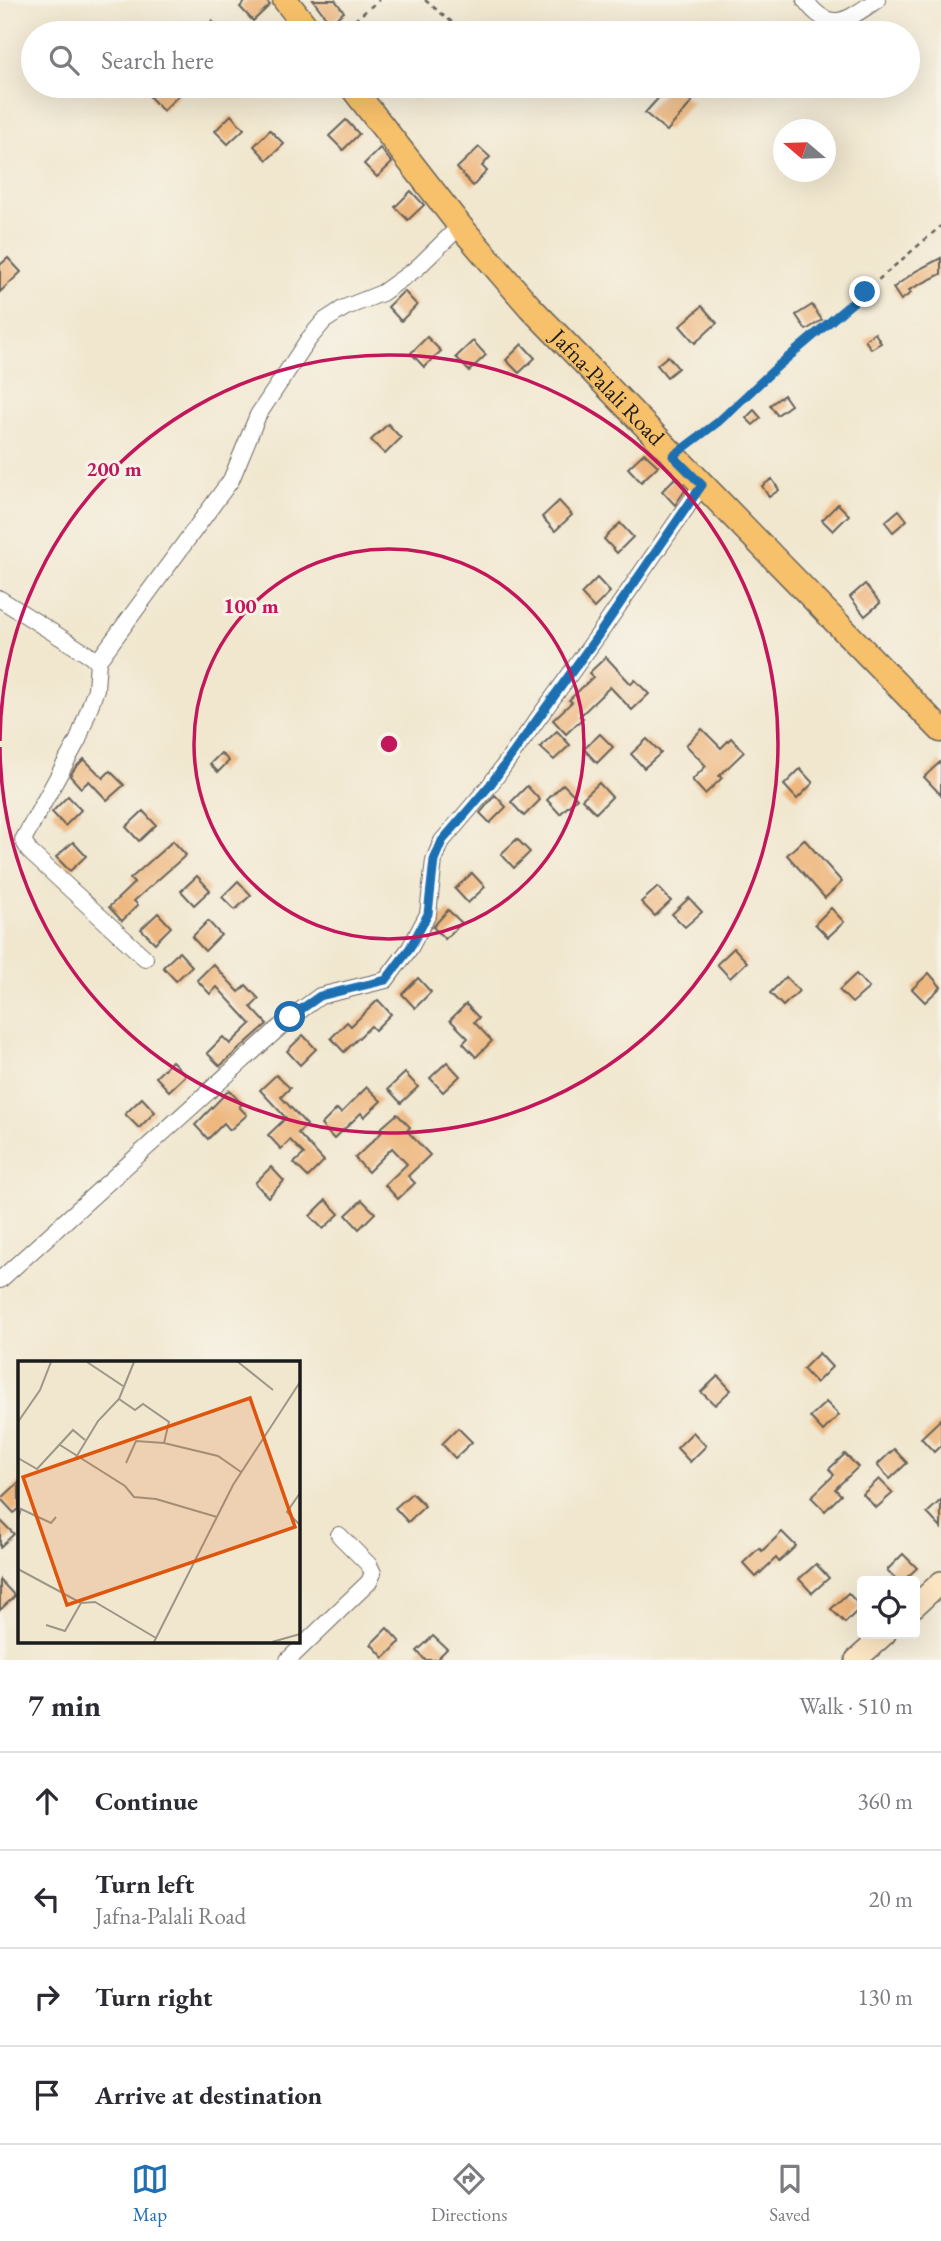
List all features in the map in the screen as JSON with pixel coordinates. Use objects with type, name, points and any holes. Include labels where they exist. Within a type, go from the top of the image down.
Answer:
[{"type":"main road","points":[[285,0],[301,21]]},
{"type":"main road","name":"Jafna-Palali Road","points":[[360,98],[460,226],[530,307],[941,730]]},
{"type":"street","points":[[805,0],[825,19],[834,21]]},
{"type":"street","points":[[840,21],[877,0]]},
{"type":"street","points":[[145,958],[30,852],[23,840],[78,740],[96,689],[98,661],[231,480],[258,415],[308,340],[324,321],[344,308],[382,293],[417,268],[460,226]]},
{"type":"street","points":[[0,1280],[290,1017],[320,996],[386,980],[410,948],[428,914],[434,860],[442,841],[490,785],[702,485]]},
{"type":"street","points":[[0,599],[98,661]]},
{"type":"street","points":[[288,1660],[369,1582],[373,1573],[369,1565],[339,1535]]},
{"type":"street","points":[[920,1601],[941,1582]]},
{"type":"street","points":[[856,1660],[879,1639]]},
{"type":"path","points":[[354,21],[379,0]]},
{"type":"path","points":[[425,0],[451,21]]},
{"type":"path","points":[[673,456],[718,422],[779,365],[941,226]]},
{"type":"building","points":[[247,0],[265,0],[270,5],[253,21],[240,7]]},
{"type":"building","points":[[313,0],[335,0],[344,12],[329,21]]},
{"type":"building","points":[[151,98],[176,98],[163,111]]},
{"type":"building","points":[[658,98],[686,98],[692,102],[667,131],[645,113]]},
{"type":"building","points":[[231,115],[244,129],[228,144],[215,131]]},
{"type":"building","points":[[346,120],[359,134],[343,150],[329,136]]},
{"type":"building","points":[[270,130],[284,144],[267,160],[254,146]]},
{"type":"building","points":[[479,147],[490,157],[482,166],[487,171],[473,186],[457,168]]},
{"type":"building","points":[[380,148],[392,163],[377,177],[364,164]]},
{"type":"building","points":[[411,191],[424,205],[408,220],[395,207]]},
{"type":"building","points":[[8,258],[21,272],[0,292],[0,265]]},
{"type":"building","points":[[941,258],[941,274],[909,290],[911,293],[901,300],[893,288],[916,271]]},
{"type":"building","points":[[404,291],[417,305],[401,321],[388,307]]},
{"type":"building","points":[[812,305],[822,320],[806,330],[796,315]]},
{"type":"building","points":[[702,306],[717,323],[695,343],[680,326]]},
{"type":"building","points":[[875,333],[881,343],[871,349],[865,340]]},
{"type":"building","points":[[427,337],[441,351],[424,367],[411,353]]},
{"type":"building","points":[[473,341],[486,355],[469,371],[456,357]]},
{"type":"building","points":[[522,344],[535,358],[519,373],[506,360]]},
{"type":"building","points":[[668,356],[678,368],[667,377],[657,365]]},
{"type":"building","points":[[784,395],[791,405],[777,415],[770,405]]},
{"type":"building","points":[[754,410],[761,418],[753,425],[746,418]]},
{"type":"building","points":[[388,424],[401,438],[385,454],[371,440]]},
{"type":"building","points":[[644,453],[658,466],[641,482],[628,468]]},
{"type":"building","points":[[675,478],[686,489],[675,505],[662,491]]},
{"type":"building","points":[[772,479],[779,490],[769,497],[762,486]]},
{"type":"building","points":[[559,501],[572,515],[555,531],[542,517]]},
{"type":"building","points":[[838,504],[849,515],[833,531],[822,520]]},
{"type":"building","points":[[899,510],[907,520],[893,532],[885,522]]},
{"type":"building","points":[[620,523],[633,537],[617,553],[604,539]]},
{"type":"building","points":[[597,578],[610,592],[594,608],[581,594]]},
{"type":"building","points":[[865,584],[880,603],[865,616],[850,597]]},
{"type":"building","points":[[606,657],[631,684],[635,680],[649,694],[632,710],[610,687],[566,734],[553,720],[572,702],[569,700],[593,677],[589,673]]},
{"type":"building","points":[[702,729],[721,748],[731,738],[744,752],[705,794],[692,780],[706,766],[686,745]]},
{"type":"building","points":[[557,731],[570,745],[554,760],[540,747]]},
{"type":"building","points":[[600,734],[613,747],[597,763],[584,749]]},
{"type":"building","points":[[647,739],[661,753],[644,768],[631,754]]},
{"type":"building","points":[[221,753],[229,761],[218,772],[210,764]]},
{"type":"building","points":[[84,759],[103,778],[110,771],[124,785],[107,800],[89,781],[81,788],[70,776]]},
{"type":"building","points":[[941,761],[941,795],[924,777]]},
{"type":"building","points":[[800,769],[813,783],[797,799],[784,785]]},
{"type":"building","points":[[599,783],[612,797],[596,813],[582,799]]},
{"type":"building","points":[[563,784],[577,798],[560,814],[547,800]]},
{"type":"building","points":[[527,786],[540,800],[524,816],[511,802]]},
{"type":"building","points":[[495,795],[506,807],[490,823],[480,813]]},
{"type":"building","points":[[68,796],[81,810],[65,826],[52,812]]},
{"type":"building","points":[[143,811],[156,825],[139,841],[126,827]]},
{"type":"building","points":[[517,839],[530,852],[514,868],[501,854]]},
{"type":"building","points":[[804,839],[842,882],[825,898],[787,855]]},
{"type":"building","points":[[173,841],[186,855],[134,901],[138,905],[122,921],[109,907],[134,883],[130,879]]},
{"type":"building","points":[[73,842],[86,856],[70,871],[56,857]]},
{"type":"building","points":[[472,873],[485,887],[468,903],[455,889]]},
{"type":"building","points":[[197,876],[210,890],[194,905],[181,891]]},
{"type":"building","points":[[238,881],[251,895],[235,910],[222,897]]},
{"type":"building","points":[[658,887],[671,901],[655,916],[641,902]]},
{"type":"building","points":[[689,898],[702,912],[685,927],[672,914]]},
{"type":"building","points":[[831,908],[844,922],[828,937],[815,924]]},
{"type":"building","points":[[448,910],[462,923],[445,939],[433,927]]},
{"type":"building","points":[[158,913],[171,927],[155,943],[141,929]]},
{"type":"building","points":[[208,921],[221,935],[205,951],[192,937]]},
{"type":"building","points":[[734,948],[747,962],[730,978],[717,964]]},
{"type":"building","points":[[179,952],[192,966],[176,981],[163,967]]},
{"type":"building","points":[[213,964],[239,992],[246,985],[259,999],[251,1007],[267,1024],[220,1066],[207,1053],[223,1037],[230,1044],[251,1024],[217,987],[210,994],[197,980]]},
{"type":"building","points":[[929,973],[941,987],[925,1002],[912,989]]},
{"type":"building","points":[[856,974],[869,988],[852,1003],[839,990]]},
{"type":"building","points":[[786,977],[799,991],[783,1006],[770,993]]},
{"type":"building","points":[[418,978],[431,992],[415,1008],[402,994]]},
{"type":"building","points":[[378,1000],[391,1014],[375,1030],[371,1026],[344,1052],[331,1038],[347,1022],[351,1026]]},
{"type":"building","points":[[466,1004],[479,1018],[474,1022],[492,1041],[476,1057],[463,1043],[468,1038],[450,1020]]},
{"type":"building","points":[[303,1035],[316,1049],[300,1065],[287,1051]]},
{"type":"building","points":[[172,1061],[186,1075],[169,1091],[156,1077]]},
{"type":"building","points":[[447,1062],[460,1076],[443,1092],[430,1078]]},
{"type":"building","points":[[405,1073],[418,1087],[401,1103],[388,1089]]},
{"type":"building","points":[[276,1075],[290,1088],[281,1097],[307,1125],[298,1133],[324,1161],[308,1177],[294,1163],[304,1154],[290,1140],[281,1149],[268,1135],[286,1118],[260,1090]]},
{"type":"building","points":[[367,1087],[381,1101],[364,1117],[361,1113],[334,1139],[321,1125],[337,1109],[341,1113]]},
{"type":"building","points":[[229,1090],[242,1104],[239,1107],[247,1115],[230,1130],[224,1123],[208,1139],[195,1125]]},
{"type":"building","points":[[142,1098],[155,1112],[139,1128],[125,1114]]},
{"type":"building","points":[[397,1114],[410,1127],[407,1131],[430,1155],[408,1176],[415,1183],[398,1199],[385,1185],[407,1164],[392,1148],[368,1172],[355,1158]]},
{"type":"building","points":[[271,1167],[284,1181],[268,1197],[255,1183]]},
{"type":"building","points":[[326,1200],[339,1214],[323,1229],[310,1216]]},
{"type":"building","points":[[362,1200],[375,1213],[359,1229],[346,1215]]},
{"type":"building","points":[[819,1353],[832,1367],[816,1383],[803,1369]]},
{"type":"building","points":[[718,1376],[731,1390],[715,1405],[701,1392]]},
{"type":"building","points":[[826,1402],[839,1415],[823,1431],[810,1417]]},
{"type":"building","points":[[941,1419],[941,1445],[934,1452],[921,1438]]},
{"type":"building","points":[[458,1428],[472,1442],[455,1458],[442,1444]]},
{"type":"building","points":[[693,1432],[706,1446],[690,1462],[677,1448]]},
{"type":"building","points":[[894,1449],[907,1463],[890,1479],[877,1465]]},
{"type":"building","points":[[845,1454],[858,1467],[835,1489],[841,1495],[825,1511],[811,1497],[834,1475],[829,1469]]},
{"type":"building","points":[[879,1479],[893,1493],[876,1508],[863,1494]]},
{"type":"building","points":[[18,1483],[18,1510],[14,1513],[1,1499]]},
{"type":"building","points":[[412,1493],[425,1506],[408,1522],[395,1508]]},
{"type":"building","points":[[941,1500],[941,1528],[927,1513]]},
{"type":"building","points":[[0,1520],[14,1534],[0,1547]]},
{"type":"building","points":[[782,1532],[796,1546],[779,1562],[776,1558],[756,1577],[743,1563],[759,1548],[762,1551]]},
{"type":"building","points":[[903,1554],[917,1568],[908,1576],[893,1576],[887,1570]]},
{"type":"building","points":[[816,1564],[829,1578],[812,1593],[799,1579]]},
{"type":"building","points":[[0,1580],[15,1596],[0,1610]]},
{"type":"building","points":[[848,1593],[857,1603],[857,1611],[845,1623],[831,1609]]},
{"type":"building","points":[[387,1628],[400,1642],[384,1658],[371,1644]]},
{"type":"building","points":[[433,1636],[447,1649],[436,1660],[425,1660],[417,1651]]},
{"type":"route","points":[[290,1017],[320,996],[386,980],[410,948],[428,914],[434,860],[442,841],[490,785],[702,485],[673,456],[718,422],[779,365],[865,292]]}]
